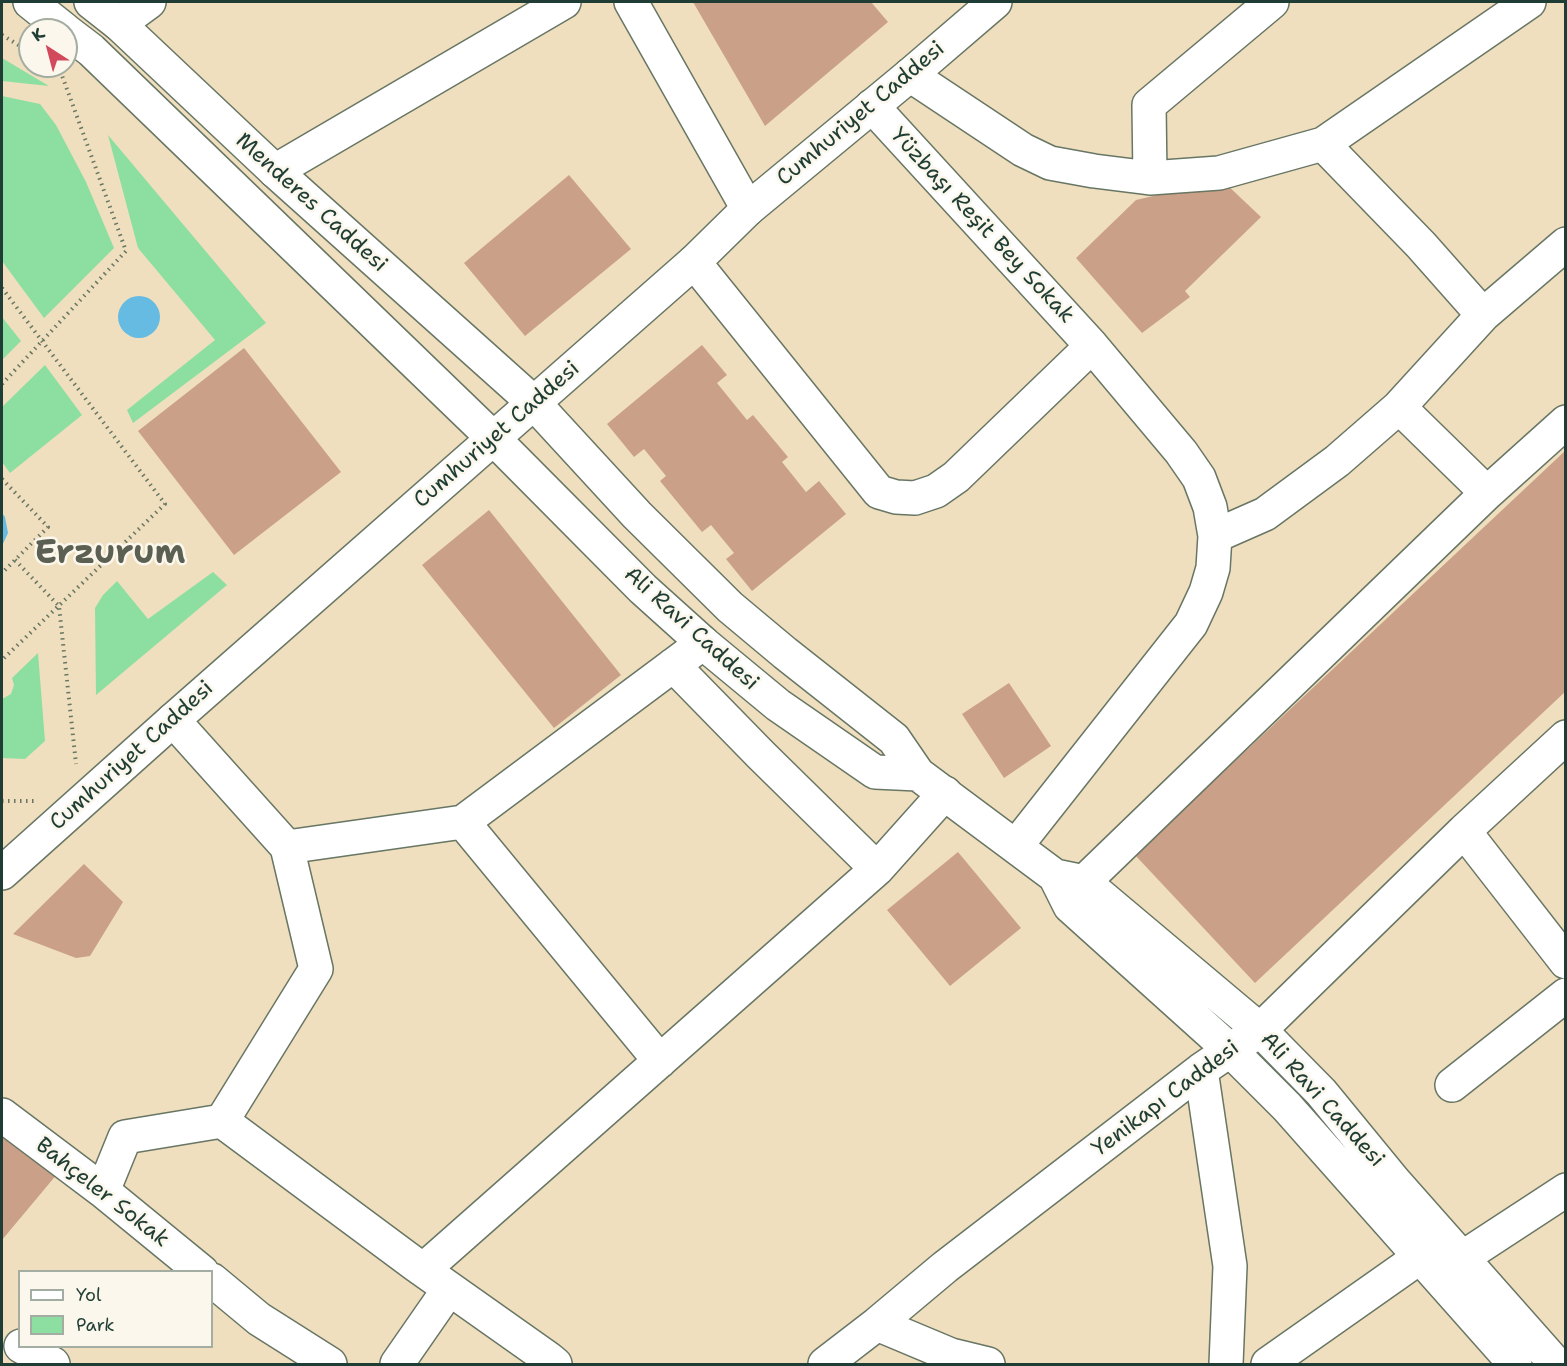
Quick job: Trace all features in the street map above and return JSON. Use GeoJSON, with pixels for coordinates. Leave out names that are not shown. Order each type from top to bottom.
{"type":"FeatureCollection","features":[{"type":"Feature","properties":{"kind":"street","name":"Menderes Caddesi"},"geometry":{"type":"LineString","coordinates":[[30,2],[50,18]]}},
{"type":"Feature","properties":{"kind":"street","name":"Menderes Caddesi"},"geometry":{"type":"LineString","coordinates":[[91,2],[119,24],[275,171],[533,402]]}},
{"type":"Feature","properties":{"kind":"street"},"geometry":{"type":"LineString","coordinates":[[119,24],[149,2]]}},
{"type":"Feature","properties":{"kind":"street"},"geometry":{"type":"LineString","coordinates":[[275,171],[564,2]]}},
{"type":"Feature","properties":{"kind":"street"},"geometry":{"type":"LineString","coordinates":[[631,2],[748,208]]}},
{"type":"Feature","properties":{"kind":"street","name":"Cumhuriyet Caddesi"},"geometry":{"type":"LineString","coordinates":[[2,873],[694,262],[748,208],[995,2]]}},
{"type":"Feature","properties":{"kind":"street"},"geometry":{"type":"LineString","coordinates":[[1150,178],[1149,105],[1272,2]]}},
{"type":"Feature","properties":{"kind":"street"},"geometry":{"type":"LineString","coordinates":[[910,75],[1023,150],[1050,163],[1150,178],[1219,173],[1323,144],[1528,2]]}},
{"type":"Feature","properties":{"kind":"street","name":"Menderes Caddesi"},"geometry":{"type":"LineString","coordinates":[[78,41],[493,438]]}},
{"type":"Feature","properties":{"kind":"street","name":"Yüzbaşı Reşit Bey Sokak"},"geometry":{"type":"LineString","coordinates":[[872,106],[1092,346],[1181,452],[1199,478],[1210,507],[1215,536],[1213,568],[1206,592],[1191,624],[1016,846]]}},
{"type":"Feature","properties":{"kind":"street"},"geometry":{"type":"LineString","coordinates":[[1323,144],[1421,245],[1483,315]]}},
{"type":"Feature","properties":{"kind":"street"},"geometry":{"type":"LineString","coordinates":[[1215,536],[1265,514],[1302,489],[1337,461],[1399,407],[1483,315],[1566,244]]}},
{"type":"Feature","properties":{"kind":"street"},"geometry":{"type":"LineString","coordinates":[[694,262],[879,492],[896,497],[915,498],[936,491],[956,477],[1092,346]]}},
{"type":"Feature","properties":{"kind":"street","name":"Ali Ravi Caddesi"},"geometry":{"type":"LineString","coordinates":[[533,402],[681,560],[730,607],[784,653],[894,739],[918,774],[1016,846],[1070,879],[1260,1030],[1321,1092],[1394,1181],[1556,1365]]}},
{"type":"Feature","properties":{"kind":"street"},"geometry":{"type":"LineString","coordinates":[[1399,407],[1487,493]]}},
{"type":"Feature","properties":{"kind":"street"},"geometry":{"type":"LineString","coordinates":[[1070,879],[1566,422]]}},
{"type":"Feature","properties":{"kind":"street","name":"Ali Ravi Caddesi"},"geometry":{"type":"LineString","coordinates":[[493,438],[643,589],[703,643],[778,705],[875,772],[918,774]]}},
{"type":"Feature","properties":{"kind":"street"},"geometry":{"type":"LineString","coordinates":[[287,847],[463,822],[703,643]]}},
{"type":"Feature","properties":{"kind":"street"},"geometry":{"type":"LineString","coordinates":[[673,665],[760,755],[877,869]]}},
{"type":"Feature","properties":{"kind":"street"},"geometry":{"type":"LineString","coordinates":[[173,720],[287,847],[316,969],[222,1121]]}},
{"type":"Feature","properties":{"kind":"street","name":"Yenikapı Caddesi"},"geometry":{"type":"LineString","coordinates":[[825,1365],[945,1267],[1201,1070],[1260,1030],[1464,831],[1566,737]]}},
{"type":"Feature","properties":{"kind":"street"},"geometry":{"type":"LineString","coordinates":[[397,1365],[436,1280],[660,1061],[877,869],[945,793]]}},
{"type":"Feature","properties":{"kind":"street"},"geometry":{"type":"LineString","coordinates":[[463,822],[660,1061]]}},
{"type":"Feature","properties":{"kind":"street"},"geometry":{"type":"LineString","coordinates":[[1464,831],[1566,962]]}},
{"type":"Feature","properties":{"kind":"street","name":"Ali Ravi Caddesi"},"geometry":{"type":"LineString","coordinates":[[1070,879],[1070,906],[1230,1050],[1287,1107],[1515,1365]]}},
{"type":"Feature","properties":{"kind":"street"},"geometry":{"type":"LineString","coordinates":[[1452,1085],[1566,995]]}},
{"type":"Feature","properties":{"kind":"street"},"geometry":{"type":"LineString","coordinates":[[1201,1070],[1230,1266],[1226,1365]]}},
{"type":"Feature","properties":{"kind":"street","name":"Bahçeler Sokak"},"geometry":{"type":"LineString","coordinates":[[2,1115],[103,1191],[199,1270]]}},
{"type":"Feature","properties":{"kind":"street"},"geometry":{"type":"LineString","coordinates":[[103,1191],[125,1137],[222,1121],[555,1365]]}},
{"type":"Feature","properties":{"kind":"street"},"geometry":{"type":"LineString","coordinates":[[1462,1258],[1566,1190]]}},
{"type":"Feature","properties":{"kind":"street"},"geometry":{"type":"LineString","coordinates":[[1268,1365],[1420,1257]]}},
{"type":"Feature","properties":{"kind":"street"},"geometry":{"type":"LineString","coordinates":[[213,1281],[260,1319],[330,1365]]}},
{"type":"Feature","properties":{"kind":"street"},"geometry":{"type":"LineString","coordinates":[[877,1324],[950,1360],[988,1365]]}},
{"type":"Feature","properties":{"kind":"street"},"geometry":{"type":"LineString","coordinates":[[2,1336],[18,1345]]}},
{"type":"Feature","properties":{"kind":"street"},"geometry":{"type":"LineString","coordinates":[[23,1348],[52,1365]]}},
{"type":"Feature","properties":{"kind":"path"},"geometry":{"type":"LineString","coordinates":[[2,35],[18,45]]}},
{"type":"Feature","properties":{"kind":"path"},"geometry":{"type":"LineString","coordinates":[[2,384],[126,251],[63,78]]}},
{"type":"Feature","properties":{"kind":"path"},"geometry":{"type":"LineString","coordinates":[[2,288],[165,504],[2,660]]}},
{"type":"Feature","properties":{"kind":"path"},"geometry":{"type":"LineString","coordinates":[[2,479],[48,527],[2,573]]}},
{"type":"Feature","properties":{"kind":"path"},"geometry":{"type":"LineString","coordinates":[[2,801],[80,803],[59,606],[15,560]]}},
{"type":"Feature","properties":{"kind":"green space"},"geometry":{"type":"Polygon","coordinates":[[[2,58],[18,68],[18,78],[36,78],[49,86],[2,81],[2,58]]]}},
{"type":"Feature","properties":{"kind":"green space"},"geometry":{"type":"Polygon","coordinates":[[[2,96],[40,104],[56,125],[86,182],[114,248],[44,318],[2,261],[2,96]]]}},
{"type":"Feature","properties":{"kind":"green space"},"geometry":{"type":"Polygon","coordinates":[[[108,135],[266,323],[133,423],[127,410],[215,340],[138,248],[108,135]]]}},
{"type":"Feature","properties":{"kind":"green space"},"geometry":{"type":"Polygon","coordinates":[[[2,317],[21,341],[2,360],[2,317]]]}},
{"type":"Feature","properties":{"kind":"green space"},"geometry":{"type":"Polygon","coordinates":[[[45,365],[82,415],[10,473],[2,462],[2,407],[45,365]]]}},
{"type":"Feature","properties":{"kind":"green space"},"geometry":{"type":"Polygon","coordinates":[[[213,572],[227,585],[96,695],[95,608],[103,595],[117,581],[148,619],[213,572]]]}},
{"type":"Feature","properties":{"kind":"green space"},"geometry":{"type":"Polygon","coordinates":[[[38,653],[45,741],[25,759],[2,758],[2,699],[11,694],[14,685],[12,678],[38,653]]]}},
{"type":"Feature","properties":{"kind":"water"},"geometry":{"type":"Polygon","coordinates":[[[139,296],[154,302],[160,317],[154,332],[139,338],[124,332],[118,317],[124,302],[139,296]]]}},
{"type":"Feature","properties":{"kind":"water"},"geometry":{"type":"Polygon","coordinates":[[[2,513],[8,533],[2,546],[2,513]]]}},
{"type":"Feature","properties":{"kind":"building"},"geometry":{"type":"Polygon","coordinates":[[[693,2],[871,2],[888,22],[765,126],[693,2]]]}},
{"type":"Feature","properties":{"kind":"building"},"geometry":{"type":"Polygon","coordinates":[[[569,175],[631,249],[525,336],[464,263],[569,175]]]}},
{"type":"Feature","properties":{"kind":"building"},"geometry":{"type":"Polygon","coordinates":[[[1224,182],[1261,217],[1185,291],[1190,297],[1142,333],[1076,258],[1136,200],[1166,193],[1186,192],[1224,182]]]}},
{"type":"Feature","properties":{"kind":"building"},"geometry":{"type":"Polygon","coordinates":[[[702,345],[727,375],[717,383],[747,420],[753,415],[788,457],[782,462],[806,492],[819,481],[846,514],[752,591],[726,559],[734,553],[711,525],[702,532],[660,481],[666,476],[644,449],[634,457],[607,424],[702,345]]]}},
{"type":"Feature","properties":{"kind":"building"},"geometry":{"type":"Polygon","coordinates":[[[244,348],[341,472],[234,555],[138,431],[244,348]]]}},
{"type":"Feature","properties":{"kind":"building"},"geometry":{"type":"Polygon","coordinates":[[[1566,450],[1566,691],[1255,983],[1135,855],[1566,450]]]}},
{"type":"Feature","properties":{"kind":"building"},"geometry":{"type":"Polygon","coordinates":[[[489,510],[621,675],[554,728],[422,565],[489,510]]]}},
{"type":"Feature","properties":{"kind":"building"},"geometry":{"type":"Polygon","coordinates":[[[1009,683],[1051,746],[1004,778],[962,714],[1009,683]]]}},
{"type":"Feature","properties":{"kind":"building"},"geometry":{"type":"Polygon","coordinates":[[[958,852],[1021,928],[950,986],[887,910],[958,852]]]}},
{"type":"Feature","properties":{"kind":"building"},"geometry":{"type":"Polygon","coordinates":[[[84,864],[123,902],[90,956],[76,958],[13,934],[84,864]]]}},
{"type":"Feature","properties":{"kind":"building"},"geometry":{"type":"Polygon","coordinates":[[[2,1126],[58,1173],[2,1240],[2,1126]]]}},
{"type":"Feature","properties":{"kind":"district","name":"Erzurum"},"geometry":{"type":"Point","coordinates":[110,554]}}]}
